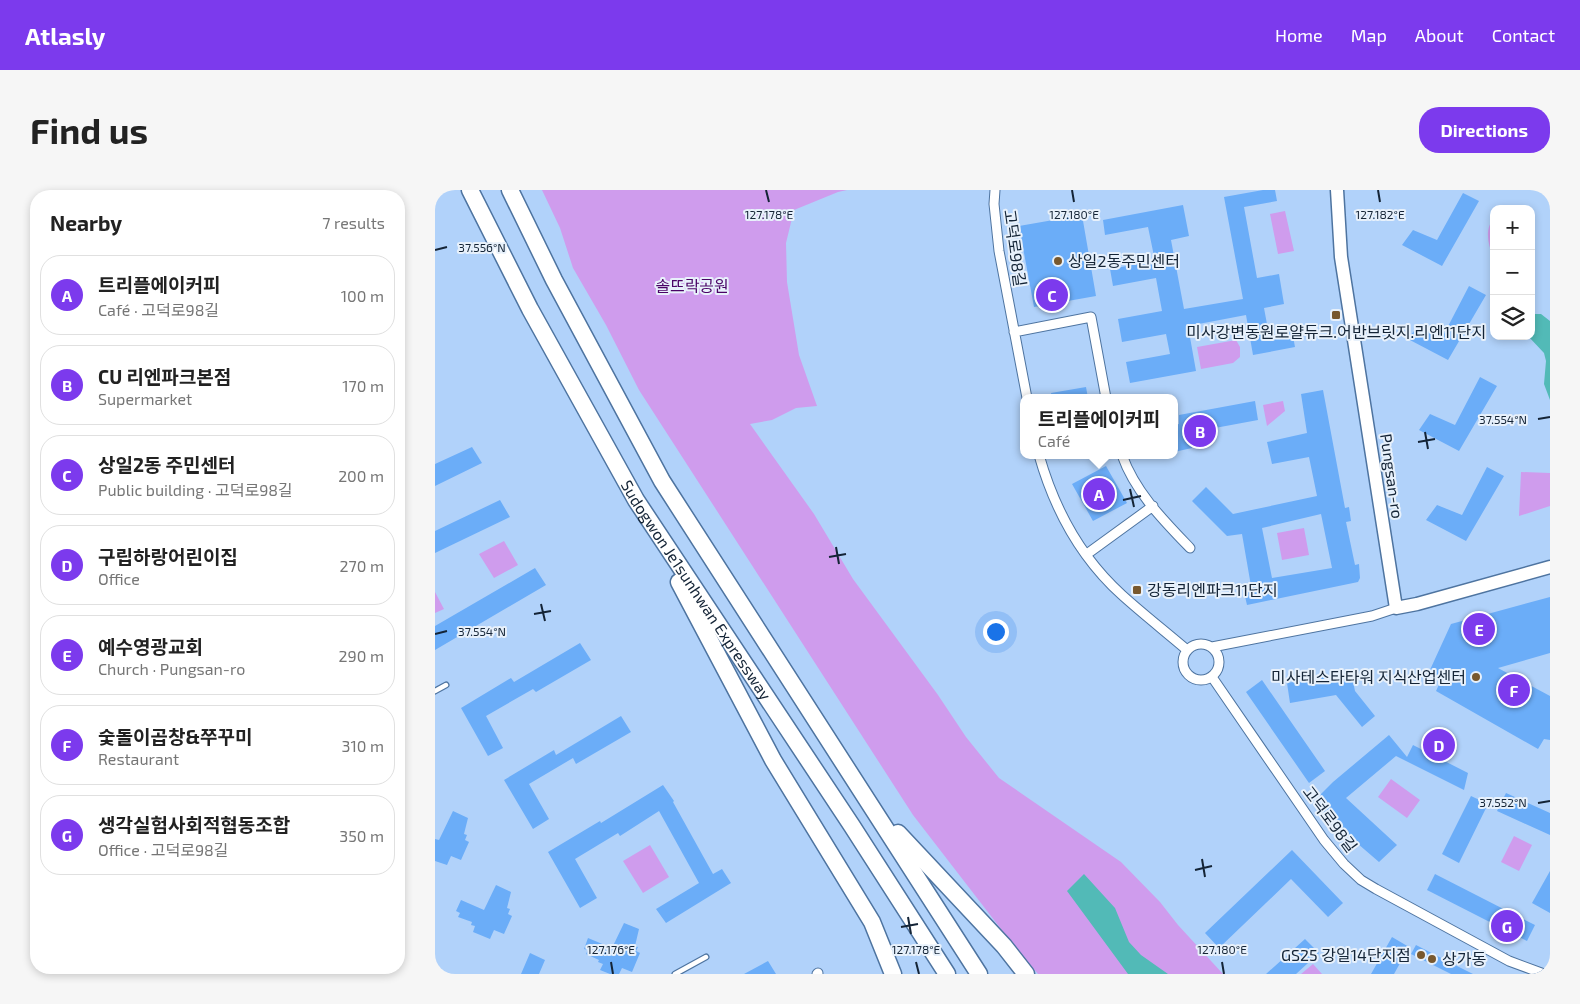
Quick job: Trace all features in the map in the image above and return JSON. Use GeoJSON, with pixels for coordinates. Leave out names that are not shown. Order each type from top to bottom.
{"type":"FeatureCollection","features":[{"type":"Feature","properties":{"kind":"highway","name":"Sudogwon Je1sunhwan Expressway"},"geometry":{"type":"LineString","coordinates":[[470,190],[530,309],[636,500],[852,826],[947,974]]}},
{"type":"Feature","properties":{"kind":"highway","name":"Sudogwon Je1sunhwan Expressway"},"geometry":{"type":"LineString","coordinates":[[510,190],[554,280],[662,481],[979,974]]}},
{"type":"Feature","properties":{"kind":"highway"},"geometry":{"type":"LineString","coordinates":[[636,500],[773,760],[872,922],[907,974]]}},
{"type":"Feature","properties":{"kind":"highway"},"geometry":{"type":"LineString","coordinates":[[871,804],[1003,946],[1026,974]]}},
{"type":"Feature","properties":{"kind":"highway"},"geometry":{"type":"LineString","coordinates":[[872,922],[893,974]]}},
{"type":"Feature","properties":{"kind":"street","name":"고덕로98길"},"geometry":{"type":"LineString","coordinates":[[995,190],[994,204],[999,251],[1026,394]]}},
{"type":"Feature","properties":{"kind":"street","name":"Pungsan-ro"},"geometry":{"type":"LineString","coordinates":[[1337,190],[1341,257],[1395,608]]}},
{"type":"Feature","properties":{"kind":"street"},"geometry":{"type":"LineString","coordinates":[[1014,332],[1091,317],[1105,394]]}},
{"type":"Feature","properties":{"kind":"street"},"geometry":{"type":"LineString","coordinates":[[1040,459],[1059,509],[1071,532],[1087,554],[1121,595],[1187,650]]}},
{"type":"Feature","properties":{"kind":"street"},"geometry":{"type":"LineString","coordinates":[[1124,459],[1136,484],[1164,521],[1191,548]]}},
{"type":"Feature","properties":{"kind":"street"},"geometry":{"type":"LineString","coordinates":[[1087,554],[1153,506]]}},
{"type":"Feature","properties":{"kind":"street"},"geometry":{"type":"LineString","coordinates":[[1212,647],[1216,651],[1219,668],[1207,680],[1195,680],[1186,673],[1182,662],[1187,650],[1195,644],[1212,647],[1372,616],[1395,608],[1417,604],[1550,567]]}},
{"type":"Feature","properties":{"kind":"street","name":"고덕로98길"},"geometry":{"type":"LineString","coordinates":[[1212,677],[1324,840],[1344,864],[1361,880],[1509,961],[1544,974]]}},
{"type":"Feature","properties":{"kind":"lane"},"geometry":{"type":"LineString","coordinates":[[435,691],[446,685]]}},
{"type":"Feature","properties":{"kind":"lane"},"geometry":{"type":"LineString","coordinates":[[675,974],[705,957]]}},
{"type":"Feature","properties":{"kind":"green space","name":"솔뜨락공원"},"geometry":{"type":"Polygon","coordinates":[[[542,190],[847,190],[794,210],[786,243],[787,282],[799,355],[817,406],[796,408],[772,420],[750,424],[814,514],[853,579],[938,695],[966,737],[999,778],[1121,862],[1160,902],[1178,925],[1223,974],[1038,974],[913,815],[639,390],[606,325],[573,268],[560,228],[542,190]]]}},
{"type":"Feature","properties":{"kind":"green space"},"geometry":{"type":"Polygon","coordinates":[[[1285,211],[1294,251],[1278,254],[1270,214],[1285,211]]]}},
{"type":"Feature","properties":{"kind":"green space"},"geometry":{"type":"Polygon","coordinates":[[[1490,224],[1490,248],[1488,238],[1490,224]]]}},
{"type":"Feature","properties":{"kind":"green space"},"geometry":{"type":"Polygon","coordinates":[[[1236,340],[1240,347],[1240,357],[1233,363],[1201,369],[1197,347],[1236,340]]]}},
{"type":"Feature","properties":{"kind":"green space"},"geometry":{"type":"Polygon","coordinates":[[[1283,401],[1285,411],[1267,426],[1263,405],[1283,401]]]}},
{"type":"Feature","properties":{"kind":"green space"},"geometry":{"type":"Polygon","coordinates":[[[1521,472],[1550,473],[1550,506],[1519,516],[1521,472]]]}},
{"type":"Feature","properties":{"kind":"green space"},"geometry":{"type":"Polygon","coordinates":[[[1304,528],[1309,555],[1282,560],[1277,533],[1304,528]]]}},
{"type":"Feature","properties":{"kind":"green space"},"geometry":{"type":"Polygon","coordinates":[[[504,541],[518,565],[494,578],[479,554],[504,541]]]}},
{"type":"Feature","properties":{"kind":"green space"},"geometry":{"type":"Polygon","coordinates":[[[435,592],[444,609],[435,613],[435,592]]]}},
{"type":"Feature","properties":{"kind":"green space"},"geometry":{"type":"Polygon","coordinates":[[[1391,779],[1420,800],[1407,818],[1378,797],[1391,779]]]}},
{"type":"Feature","properties":{"kind":"green space"},"geometry":{"type":"Polygon","coordinates":[[[1514,836],[1532,845],[1519,871],[1501,862],[1514,836]]]}},
{"type":"Feature","properties":{"kind":"green space"},"geometry":{"type":"Polygon","coordinates":[[[650,845],[669,877],[643,893],[623,861],[650,845]]]}},
{"type":"Feature","properties":{"kind":"green space"},"geometry":{"type":"Polygon","coordinates":[[[1313,964],[1322,974],[1301,974],[1313,964]]]}},
{"type":"Feature","properties":{"kind":"shaded area"},"geometry":{"type":"Polygon","coordinates":[[[1535,314],[1541,314],[1550,321],[1550,400],[1544,384],[1546,361],[1544,353],[1532,340],[1535,340],[1535,314]]]}},
{"type":"Feature","properties":{"kind":"shaded area"},"geometry":{"type":"Polygon","coordinates":[[[1084,874],[1115,908],[1129,942],[1141,955],[1168,974],[1128,974],[1067,891],[1084,874]]]}},
{"type":"Feature","properties":{"kind":"building"},"geometry":{"type":"Polygon","coordinates":[[[1263,190],[1275,190],[1277,201],[1244,207],[1257,278],[1279,274],[1284,304],[1264,308],[1269,335],[1292,331],[1295,347],[1253,355],[1246,315],[1188,326],[1196,371],[1130,383],[1126,362],[1170,354],[1166,334],[1122,342],[1118,319],[1162,311],[1156,278],[1113,286],[1110,269],[1155,261],[1148,227],[1105,235],[1103,220],[1183,205],[1189,236],[1171,240],[1184,309],[1243,299],[1224,197],[1263,190]]]}},
{"type":"Feature","properties":{"kind":"building"},"geometry":{"type":"Polygon","coordinates":[[[1463,193],[1479,201],[1442,266],[1402,245],[1413,230],[1437,240],[1463,193]]]}},
{"type":"Feature","properties":{"kind":"building","name":"상일2동주민센터"},"geometry":{"type":"Polygon","coordinates":[[[1082,215],[1096,296],[1034,307],[1019,226],[1082,215]]]}},
{"type":"Feature","properties":{"kind":"building"},"geometry":{"type":"Polygon","coordinates":[[[1469,286],[1486,295],[1448,360],[1408,339],[1419,324],[1444,334],[1469,286]]]}},
{"type":"Feature","properties":{"kind":"building"},"geometry":{"type":"Polygon","coordinates":[[[1480,377],[1497,386],[1459,451],[1419,430],[1430,414],[1455,425],[1480,377]]]}},
{"type":"Feature","properties":{"kind":"building"},"geometry":{"type":"Polygon","coordinates":[[[1086,387],[1087,394],[1051,394],[1086,387]]]}},
{"type":"Feature","properties":{"kind":"building"},"geometry":{"type":"Polygon","coordinates":[[[1323,390],[1345,508],[1349,507],[1351,521],[1346,522],[1355,565],[1359,564],[1360,578],[1358,582],[1247,605],[1243,588],[1251,586],[1242,534],[1227,536],[1192,501],[1206,487],[1233,514],[1317,496],[1309,457],[1272,464],[1267,442],[1307,433],[1301,394],[1323,390]],[[1321,514],[1262,528],[1272,578],[1332,568],[1321,514]]]}},
{"type":"Feature","properties":{"kind":"building"},"geometry":{"type":"Polygon","coordinates":[[[1255,401],[1258,420],[1188,433],[1192,448],[1178,451],[1179,415],[1255,401]]]}},
{"type":"Feature","properties":{"kind":"building"},"geometry":{"type":"Polygon","coordinates":[[[472,447],[482,463],[435,486],[435,464],[472,447]]]}},
{"type":"Feature","properties":{"kind":"building"},"geometry":{"type":"Polygon","coordinates":[[[1106,466],[1127,503],[1093,521],[1072,484],[1106,466]]]}},
{"type":"Feature","properties":{"kind":"building"},"geometry":{"type":"Polygon","coordinates":[[[1487,467],[1504,476],[1466,541],[1426,520],[1437,505],[1462,515],[1487,467]]]}},
{"type":"Feature","properties":{"kind":"building"},"geometry":{"type":"Polygon","coordinates":[[[500,500],[510,517],[435,553],[435,531],[500,500]]]}},
{"type":"Feature","properties":{"kind":"building"},"geometry":{"type":"Polygon","coordinates":[[[535,568],[546,585],[435,650],[435,626],[535,568]]]}},
{"type":"Feature","properties":{"kind":"building","name":"미사테스타타워 지식산업센터"},"geometry":{"type":"Polygon","coordinates":[[[1550,597],[1550,653],[1498,668],[1550,696],[1550,740],[1544,739],[1538,749],[1436,691],[1442,678],[1429,672],[1451,624],[1550,597]]]}},
{"type":"Feature","properties":{"kind":"building"},"geometry":{"type":"Polygon","coordinates":[[[580,643],[591,660],[536,692],[533,689],[486,716],[503,748],[488,756],[461,708],[511,678],[514,682],[580,643]]]}},
{"type":"Feature","properties":{"kind":"building"},"geometry":{"type":"Polygon","coordinates":[[[1351,672],[1355,691],[1375,716],[1362,727],[1336,695],[1290,703],[1287,683],[1351,672]]]}},
{"type":"Feature","properties":{"kind":"building"},"geometry":{"type":"Polygon","coordinates":[[[1262,680],[1325,771],[1309,783],[1246,692],[1262,680]]]}},
{"type":"Feature","properties":{"kind":"building"},"geometry":{"type":"Polygon","coordinates":[[[621,716],[631,732],[576,764],[573,758],[529,784],[549,819],[533,829],[504,780],[554,750],[556,755],[621,716]]]}},
{"type":"Feature","properties":{"kind":"building"},"geometry":{"type":"Polygon","coordinates":[[[1389,735],[1407,757],[1413,745],[1468,773],[1464,790],[1396,756],[1346,798],[1397,845],[1379,862],[1336,825],[1314,801],[1333,782],[1389,735]]]}},
{"type":"Feature","properties":{"kind":"building"},"geometry":{"type":"Polygon","coordinates":[[[663,785],[674,801],[713,874],[722,869],[731,883],[666,923],[656,909],[699,883],[659,811],[620,836],[618,833],[575,859],[597,898],[580,908],[548,852],[600,821],[601,823],[663,785]]]}},
{"type":"Feature","properties":{"kind":"building"},"geometry":{"type":"Polygon","coordinates":[[[1506,793],[1550,813],[1550,835],[1497,811],[1506,793]]]}},
{"type":"Feature","properties":{"kind":"building"},"geometry":{"type":"Polygon","coordinates":[[[1471,796],[1488,804],[1459,863],[1442,854],[1471,796]]]}},
{"type":"Feature","properties":{"kind":"building"},"geometry":{"type":"Polygon","coordinates":[[[453,811],[468,818],[464,834],[467,835],[465,840],[469,842],[461,860],[451,856],[447,865],[435,861],[435,839],[439,840],[453,811]]]}},
{"type":"Feature","properties":{"kind":"building"},"geometry":{"type":"Polygon","coordinates":[[[1292,850],[1343,903],[1328,917],[1291,879],[1219,948],[1205,933],[1292,850]]]}},
{"type":"Feature","properties":{"kind":"building"},"geometry":{"type":"Polygon","coordinates":[[[1550,871],[1550,913],[1532,903],[1550,871]]]}},
{"type":"Feature","properties":{"kind":"building"},"geometry":{"type":"Polygon","coordinates":[[[1435,874],[1535,925],[1527,941],[1427,890],[1435,874]]]}},
{"type":"Feature","properties":{"kind":"building"},"geometry":{"type":"Polygon","coordinates":[[[496,885],[511,892],[507,908],[510,909],[508,914],[512,916],[504,934],[494,930],[490,939],[473,932],[475,926],[471,925],[472,922],[458,917],[460,913],[456,911],[461,900],[484,910],[496,885]]]}},
{"type":"Feature","properties":{"kind":"building"},"geometry":{"type":"Polygon","coordinates":[[[624,923],[639,929],[635,946],[638,947],[636,951],[640,953],[632,972],[622,968],[619,974],[610,974],[600,970],[603,964],[586,954],[588,950],[584,949],[588,938],[612,948],[624,923]]]}},
{"type":"Feature","properties":{"kind":"building"},"geometry":{"type":"Polygon","coordinates":[[[1392,937],[1409,947],[1394,974],[1371,974],[1392,937]]]}},
{"type":"Feature","properties":{"kind":"building"},"geometry":{"type":"Polygon","coordinates":[[[1305,939],[1319,953],[1296,974],[1266,974],[1305,939]]]}},
{"type":"Feature","properties":{"kind":"building","name":"상가동"},"geometry":{"type":"Polygon","coordinates":[[[1416,945],[1473,974],[1451,974],[1411,954],[1416,945]]]}},
{"type":"Feature","properties":{"kind":"building"},"geometry":{"type":"Polygon","coordinates":[[[530,953],[545,960],[539,974],[521,974],[530,953]]]}},
{"type":"Feature","properties":{"kind":"building"},"geometry":{"type":"Polygon","coordinates":[[[768,961],[776,974],[744,974],[768,961]]]}},
{"type":"Feature","properties":{"kind":"place","name":"상일2동주민센터"},"geometry":{"type":"Point","coordinates":[1058,261]}},
{"type":"Feature","properties":{"kind":"place","name":"상일2동 주민센터"},"geometry":{"type":"Point","coordinates":[1052,295]}},
{"type":"Feature","properties":{"kind":"place","name":"미사강변동원로얄듀크.어반브릿지.리엔11단지"},"geometry":{"type":"Point","coordinates":[1336,315]}},
{"type":"Feature","properties":{"kind":"place","name":"CU 리엔파크본점"},"geometry":{"type":"Point","coordinates":[1200,431]}},
{"type":"Feature","properties":{"kind":"place","name":"트리플에이커피"},"geometry":{"type":"Point","coordinates":[1099,494]}},
{"type":"Feature","properties":{"kind":"place","name":"강동리엔파크11단지"},"geometry":{"type":"Point","coordinates":[1137,590]}},
{"type":"Feature","properties":{"kind":"place","name":"예수영광교회"},"geometry":{"type":"Point","coordinates":[1479,629]}},
{"type":"Feature","properties":{"kind":"place","name":"미사테스타타워 지식산업센터"},"geometry":{"type":"Point","coordinates":[1476,677]}},
{"type":"Feature","properties":{"kind":"place","name":"숯돌이곱창&쭈꾸미"},"geometry":{"type":"Point","coordinates":[1514,690]}},
{"type":"Feature","properties":{"kind":"place","name":"구립하랑어린이집"},"geometry":{"type":"Point","coordinates":[1439,745]}},
{"type":"Feature","properties":{"kind":"place","name":"생각실험사회적협동조합"},"geometry":{"type":"Point","coordinates":[1507,926]}},
{"type":"Feature","properties":{"kind":"place","name":"GS25 강일14단지점"},"geometry":{"type":"Point","coordinates":[1421,955]}},
{"type":"Feature","properties":{"kind":"place","name":"상가동"},"geometry":{"type":"Point","coordinates":[1432,959]}}]}
